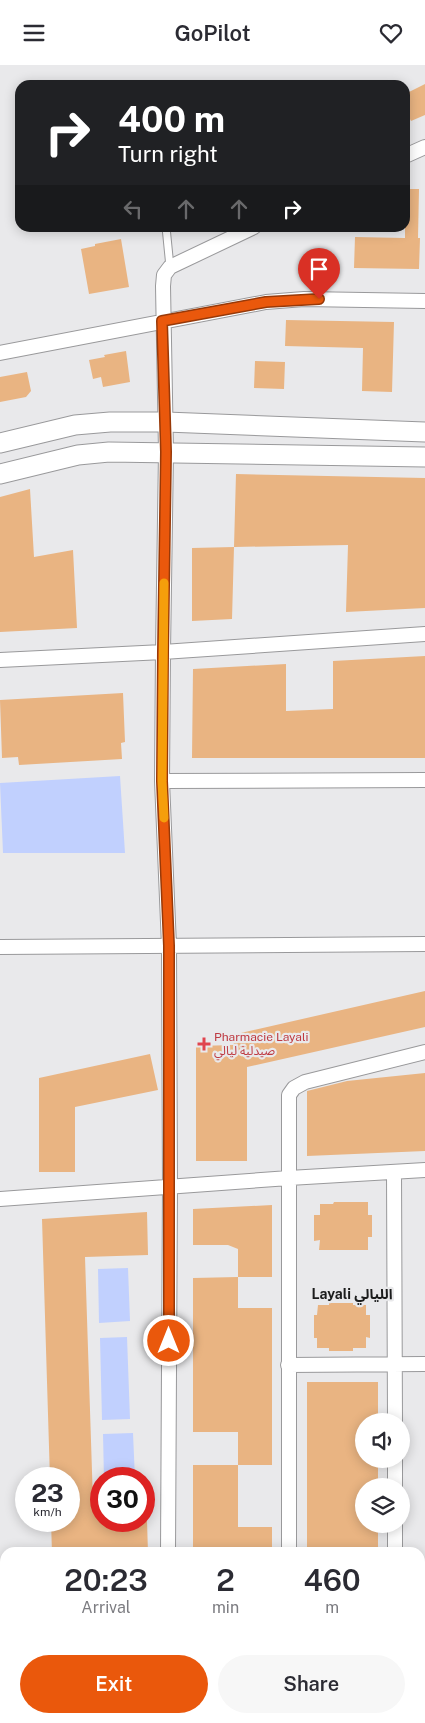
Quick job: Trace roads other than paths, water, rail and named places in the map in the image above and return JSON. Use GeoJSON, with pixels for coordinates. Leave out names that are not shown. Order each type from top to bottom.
{"type":"FeatureCollection","features":[{"type":"Feature","properties":{"kind":"main road"},"geometry":{"type":"LineString","coordinates":[[0,443],[75,425],[110,422],[166,422],[425,432]]}},
{"type":"Feature","properties":{"kind":"main road"},"geometry":{"type":"LineString","coordinates":[[0,474],[78,455],[109,452],[425,457]]}},
{"type":"Feature","properties":{"kind":"street"},"geometry":{"type":"LineString","coordinates":[[410,154],[425,147]]}},
{"type":"Feature","properties":{"kind":"street"},"geometry":{"type":"LineString","coordinates":[[168,1547],[170,1187],[169,946],[162,781],[166,452],[162,321],[163,286],[164,275],[170,267],[244,232]]}},
{"type":"Feature","properties":{"kind":"street"},"geometry":{"type":"LineString","coordinates":[[0,353],[257,303],[304,299],[425,301]]}},
{"type":"Feature","properties":{"kind":"street"},"geometry":{"type":"LineString","coordinates":[[0,660],[163,652],[425,634]]}},
{"type":"Feature","properties":{"kind":"street"},"geometry":{"type":"LineString","coordinates":[[162,781],[425,780]]}},
{"type":"Feature","properties":{"kind":"street"},"geometry":{"type":"LineString","coordinates":[[0,947],[425,944]]}},
{"type":"Feature","properties":{"kind":"street"},"geometry":{"type":"LineString","coordinates":[[289,1547],[288,1101],[291,1091],[305,1083],[425,1052]]}},
{"type":"Feature","properties":{"kind":"street"},"geometry":{"type":"LineString","coordinates":[[0,1199],[425,1170]]}},
{"type":"Feature","properties":{"kind":"street"},"geometry":{"type":"LineString","coordinates":[[394,1172],[395,1413]]}},
{"type":"Feature","properties":{"kind":"street"},"geometry":{"type":"LineString","coordinates":[[288,1365],[425,1364]]}},
{"type":"Feature","properties":{"kind":"street"},"geometry":{"type":"LineString","coordinates":[[395,1533],[395,1547]]}},
{"type":"Feature","properties":{"kind":"lane"},"geometry":{"type":"LineString","coordinates":[[166,232],[170,267]]}},
{"type":"Feature","properties":{"kind":"place","name":"Pharmacie Layali صيدلية ليالي"},"geometry":{"type":"Point","coordinates":[204,1044]}},
{"type":"Feature","properties":{"kind":"district","name":"Layali الليالي"},"geometry":{"type":"Point","coordinates":[352,1294]}}]}
